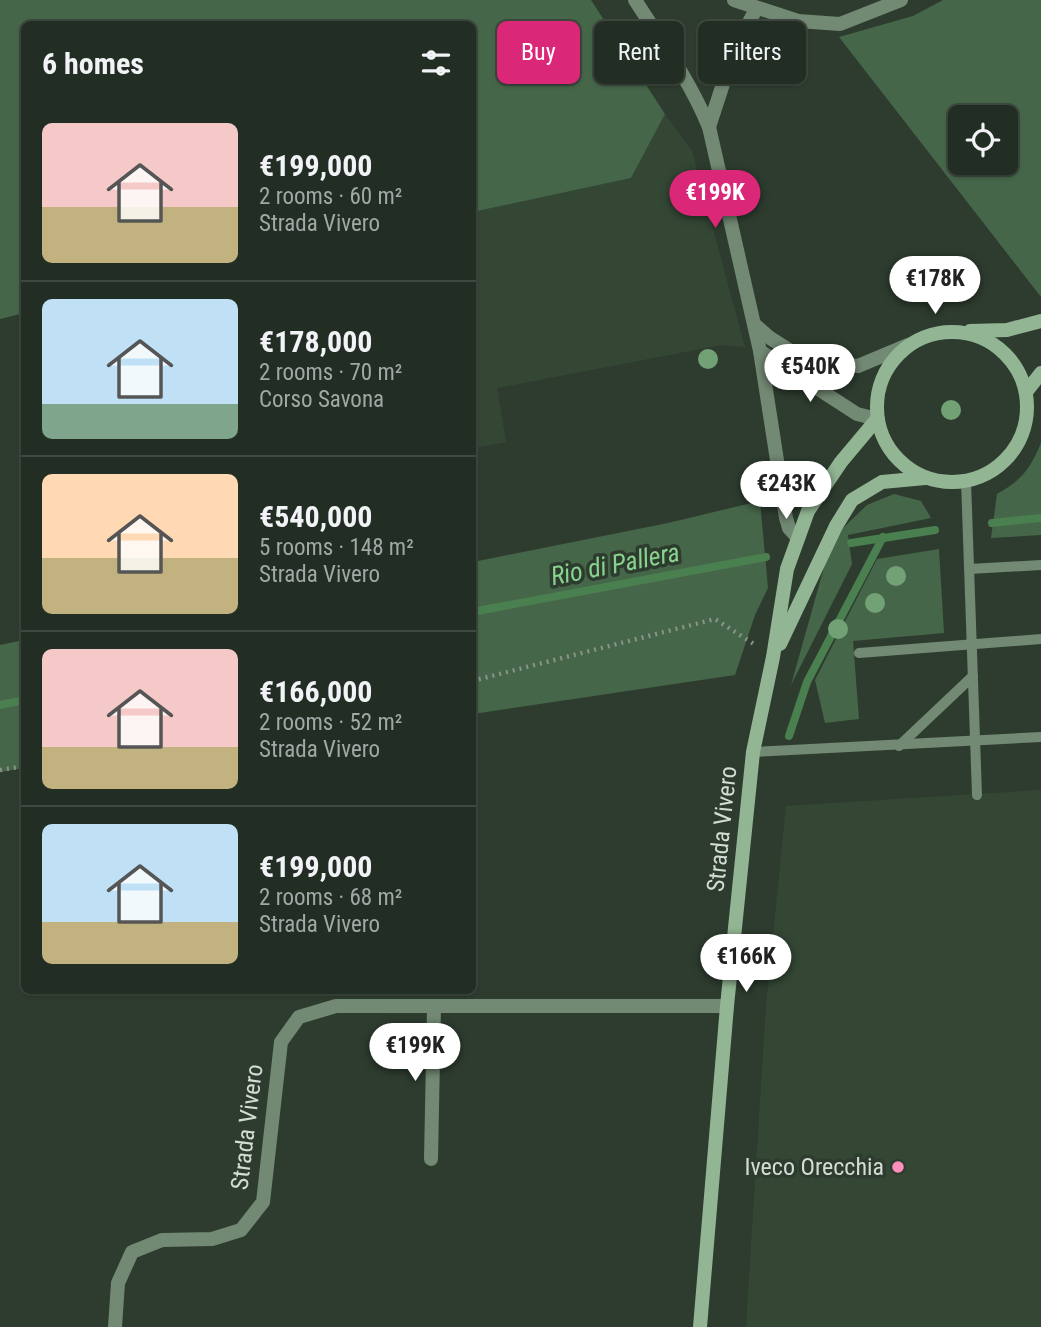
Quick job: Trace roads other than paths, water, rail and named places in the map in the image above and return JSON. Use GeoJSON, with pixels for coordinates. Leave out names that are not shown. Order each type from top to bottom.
{"type":"FeatureCollection","features":[{"type":"Feature","properties":{"kind":"street"},"geometry":{"type":"LineString","coordinates":[[635,0],[680,67],[709,127],[755,325],[786,518],[789,528],[798,538]]}},
{"type":"Feature","properties":{"kind":"street"},"geometry":{"type":"LineString","coordinates":[[734,0],[798,21],[840,24],[901,0]]}},
{"type":"Feature","properties":{"kind":"street"},"geometry":{"type":"LineString","coordinates":[[709,127],[733,52],[757,9]]}},
{"type":"Feature","properties":{"kind":"street"},"geometry":{"type":"LineString","coordinates":[[755,325],[808,362],[858,366],[928,335],[950,331],[1007,330],[1041,321]]}},
{"type":"Feature","properties":{"kind":"street"},"geometry":{"type":"LineString","coordinates":[[908,345],[893,359],[882,377],[876,397],[877,419],[883,438],[893,455],[908,469],[926,478],[946,482],[966,481],[989,473],[1007,458],[1021,439],[1027,415],[1026,392],[1017,368],[999,348],[976,335],[950,331]]}},
{"type":"Feature","properties":{"kind":"street"},"geometry":{"type":"LineString","coordinates":[[760,351],[857,414],[877,419]]}},
{"type":"Feature","properties":{"kind":"street"},"geometry":{"type":"LineString","coordinates":[[1026,392],[1041,373]]}},
{"type":"Feature","properties":{"kind":"street","name":"Strada Vivero"},"geometry":{"type":"LineString","coordinates":[[700,1327],[752,752],[773,657],[787,569],[808,511],[841,462],[877,419]]}},
{"type":"Feature","properties":{"kind":"street","name":"Strada Vivero"},"geometry":{"type":"LineString","coordinates":[[773,657],[836,526],[852,500],[882,482],[926,478]]}},
{"type":"Feature","properties":{"kind":"street","name":"Strada Vivero"},"geometry":{"type":"LineString","coordinates":[[115,1327],[118,1283],[132,1252],[162,1240],[212,1239],[241,1230],[263,1202],[281,1042],[299,1017],[335,1006],[727,1006]]}},
{"type":"Feature","properties":{"kind":"street"},"geometry":{"type":"LineString","coordinates":[[431,1159],[434,1008]]}},
{"type":"Feature","properties":{"kind":"lane"},"geometry":{"type":"LineString","coordinates":[[966,481],[977,795]]}},
{"type":"Feature","properties":{"kind":"lane"},"geometry":{"type":"LineString","coordinates":[[970,569],[1041,565]]}},
{"type":"Feature","properties":{"kind":"lane"},"geometry":{"type":"LineString","coordinates":[[859,653],[1041,639]]}},
{"type":"Feature","properties":{"kind":"lane"},"geometry":{"type":"LineString","coordinates":[[899,746],[973,676]]}},
{"type":"Feature","properties":{"kind":"lane"},"geometry":{"type":"LineString","coordinates":[[752,752],[1041,737]]}},
{"type":"Feature","properties":{"kind":"waterway","name":"Rio di Pallera"},"geometry":{"type":"LineString","coordinates":[[992,523],[1041,518]]}},
{"type":"Feature","properties":{"kind":"waterway","name":"Rio di Pallera"},"geometry":{"type":"LineString","coordinates":[[851,543],[935,530]]}},
{"type":"Feature","properties":{"kind":"waterway"},"geometry":{"type":"LineString","coordinates":[[789,736],[807,682],[883,537]]}},
{"type":"Feature","properties":{"kind":"waterway","name":"Rio di Pallera"},"geometry":{"type":"LineString","coordinates":[[476,611],[766,557]]}},
{"type":"Feature","properties":{"kind":"waterway","name":"Rio di Pallera"},"geometry":{"type":"LineString","coordinates":[[0,705],[21,701]]}},
{"type":"Feature","properties":{"kind":"place","name":"Iveco Orecchia"},"geometry":{"type":"Point","coordinates":[898,1167]}}]}
